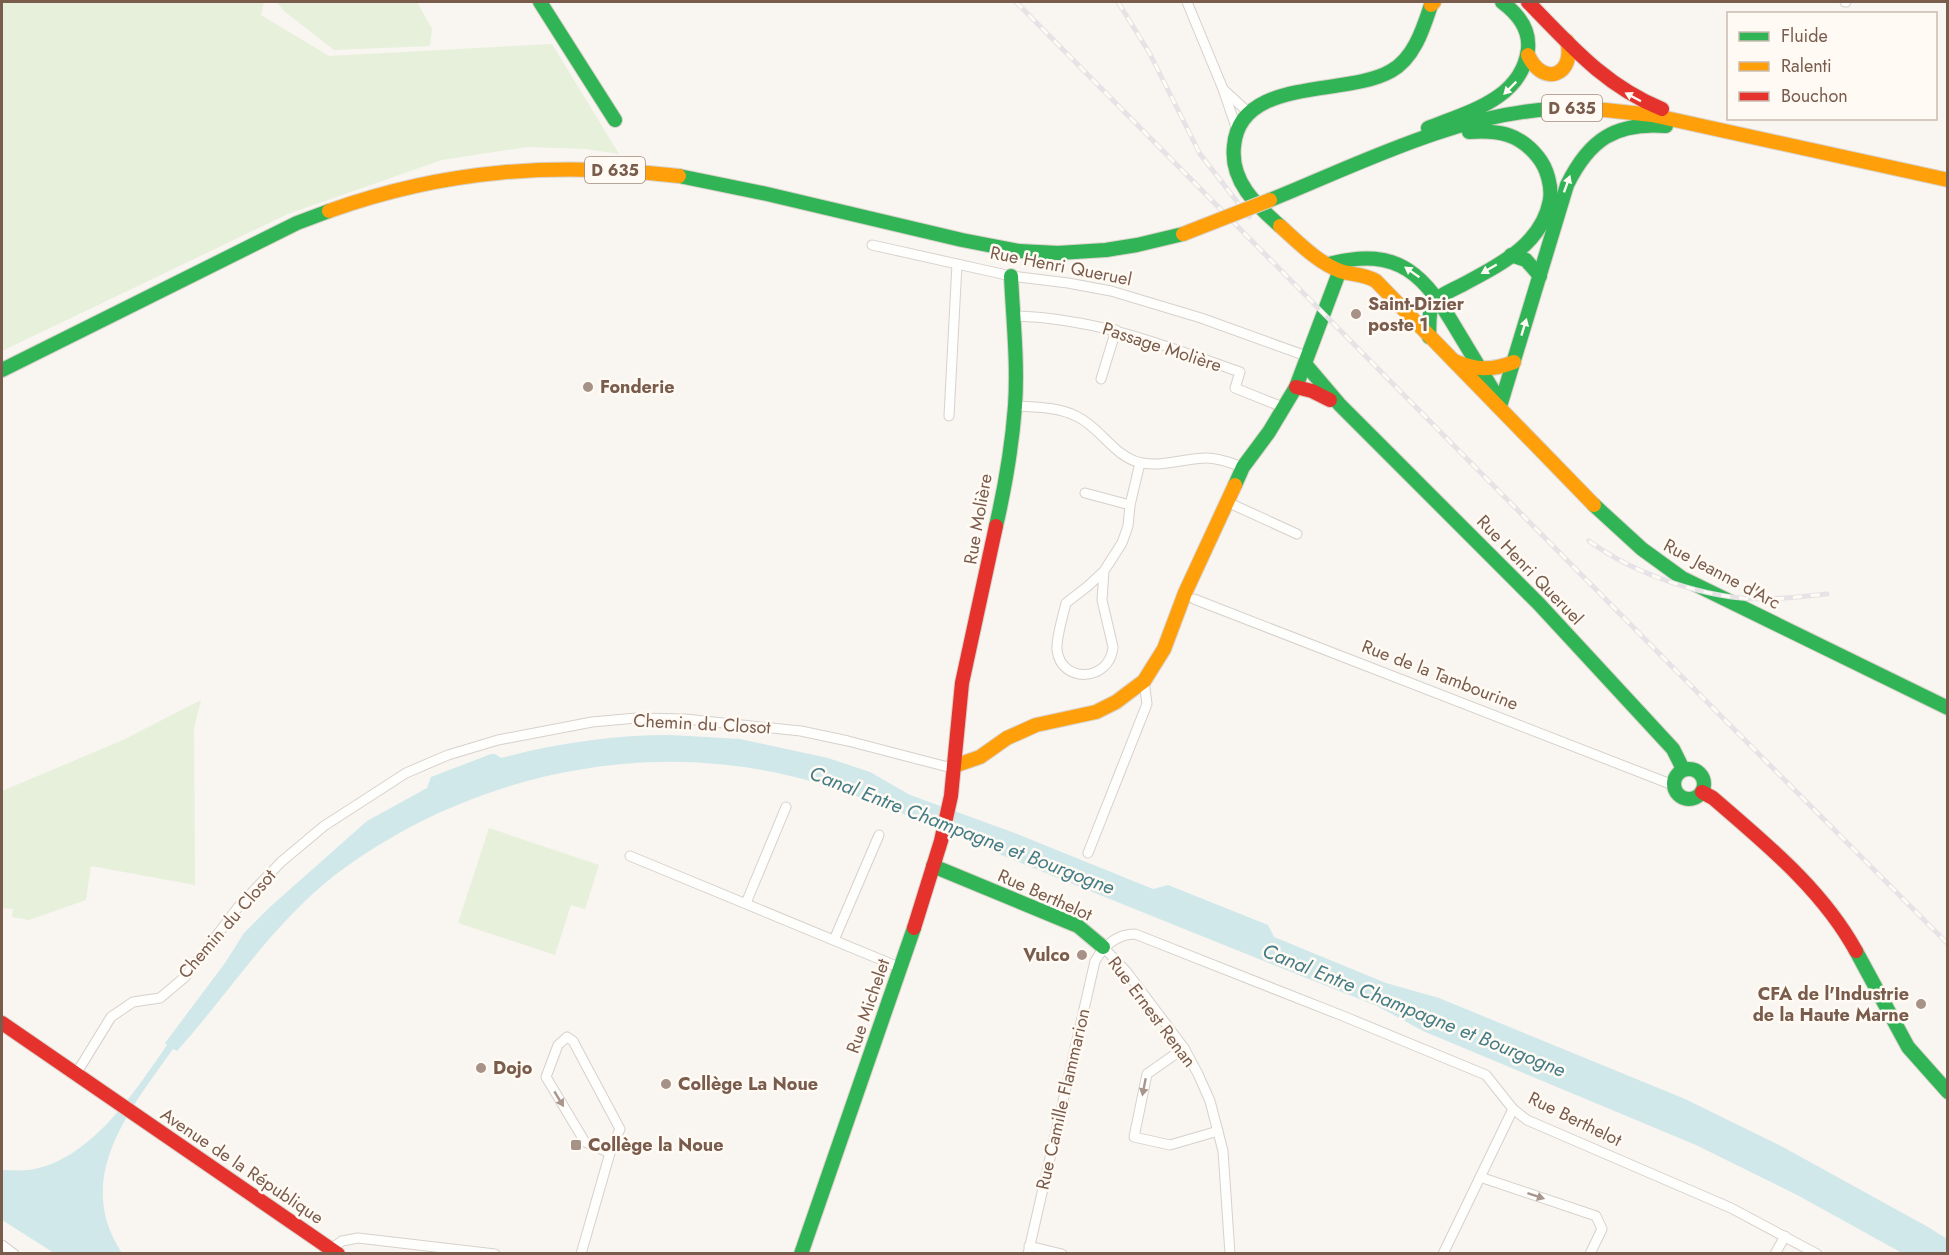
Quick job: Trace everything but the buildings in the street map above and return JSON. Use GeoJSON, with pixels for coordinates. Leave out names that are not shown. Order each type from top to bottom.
{"type":"FeatureCollection","features":[{"type":"Feature","properties":{"kind":"main road"},"geometry":{"type":"LineString","coordinates":[[540,2],[615,120]]}},
{"type":"Feature","properties":{"kind":"main road"},"geometry":{"type":"LineString","coordinates":[[1502,2],[1511,8],[1521,20],[1527,36],[1530,64],[1534,70],[1542,74],[1557,73],[1564,69],[1570,57],[1567,41]]}},
{"type":"Feature","properties":{"kind":"main road"},"geometry":{"type":"LineString","coordinates":[[1528,2],[1607,80],[1632,98],[1663,110],[1789,144]]}},
{"type":"Feature","properties":{"kind":"main road"},"geometry":{"type":"LineString","coordinates":[[954,766],[980,757],[1007,738],[1036,724],[1096,712],[1116,702],[1144,681],[1164,649],[1185,593],[1243,467],[1285,408],[1296,387],[1307,361],[1335,267],[1290,235],[1245,190],[1237,178],[1234,166],[1233,154],[1238,130],[1248,113],[1257,106],[1280,96],[1360,83],[1383,76],[1403,63],[1418,40],[1432,3]]}},
{"type":"Feature","properties":{"kind":"main road"},"geometry":{"type":"LineString","coordinates":[[1325,177],[1403,138],[1496,99],[1515,83],[1528,55]]}},
{"type":"Feature","properties":{"kind":"main road","name":"D 635"},"geometry":{"type":"LineString","coordinates":[[2,369],[297,223],[339,207],[408,186],[490,172],[576,168],[644,171],[684,177],[951,238],[1029,252],[1055,253],[1134,247],[1183,234],[1433,135],[1482,120],[1526,111],[1563,108],[1604,109],[1652,115],[1947,180]]}},
{"type":"Feature","properties":{"kind":"main road"},"geometry":{"type":"LineString","coordinates":[[1501,403],[1567,185],[1582,156],[1607,134],[1642,125],[1663,125],[1841,156]]}},
{"type":"Feature","properties":{"kind":"main road"},"geometry":{"type":"LineString","coordinates":[[1359,164],[1472,131],[1492,130],[1516,137],[1536,152],[1549,178],[1550,207],[1542,226],[1529,242],[1511,255],[1437,298],[1431,309],[1430,337]]}},
{"type":"Feature","properties":{"kind":"main road"},"geometry":{"type":"LineString","coordinates":[[1511,255],[1526,260],[1540,276]]}},
{"type":"Feature","properties":{"kind":"main road","name":"Rue Jeanne d'Arc"},"geometry":{"type":"LineString","coordinates":[[1335,267],[1366,258],[1397,263],[1417,274],[1437,298],[1515,424]]}},
{"type":"Feature","properties":{"kind":"main road","name":"Rue Jeanne d'Arc"},"geometry":{"type":"LineString","coordinates":[[1335,267],[1371,277],[1617,528],[1665,567],[1682,578],[1947,708]]}},
{"type":"Feature","properties":{"kind":"main road","name":"Rue Molière"},"geometry":{"type":"LineString","coordinates":[[954,766],[962,682],[1003,495],[1015,406],[1011,276]]}},
{"type":"Feature","properties":{"kind":"main road","name":"Rue Henri Queruel"},"geometry":{"type":"LineString","coordinates":[[1307,361],[1340,405],[1547,613],[1673,749],[1683,769]]}},
{"type":"Feature","properties":{"kind":"main road"},"geometry":{"type":"LineString","coordinates":[[1454,361],[1482,371],[1514,362]]}},
{"type":"Feature","properties":{"kind":"main road","name":"Rue Henri Queruel"},"geometry":{"type":"LineString","coordinates":[[1296,387],[1312,391],[1340,405]]}},
{"type":"Feature","properties":{"kind":"main road","name":"Rue Michelet"},"geometry":{"type":"LineString","coordinates":[[801,1254],[901,968],[941,841],[954,766]]}},
{"type":"Feature","properties":{"kind":"main road"},"geometry":{"type":"LineString","coordinates":[[1683,769],[1692,769],[1700,774],[1704,783],[1701,792],[1694,798],[1685,799],[1677,794],[1673,785],[1675,776],[1683,769]]}},
{"type":"Feature","properties":{"kind":"main road"},"geometry":{"type":"LineString","coordinates":[[1701,792],[1713,798],[1785,860],[1829,909],[1847,934],[1908,1047],[1947,1092]]}},
{"type":"Feature","properties":{"kind":"main road","name":"Rue Berthelot"},"geometry":{"type":"LineString","coordinates":[[933,866],[1078,926],[1103,947]]}},
{"type":"Feature","properties":{"kind":"main road","name":"Avenue de la République"},"geometry":{"type":"LineString","coordinates":[[2,1023],[335,1251]]}},
{"type":"Feature","properties":{"kind":"street"},"geometry":{"type":"LineString","coordinates":[[1186,2],[1223,88],[1238,130]]}},
{"type":"Feature","properties":{"kind":"street"},"geometry":{"type":"LineString","coordinates":[[1223,88],[1248,113]]}},
{"type":"Feature","properties":{"kind":"street","name":"Rue Henri Queruel"},"geometry":{"type":"LineString","coordinates":[[872,245],[1011,276],[1112,291],[1201,318],[1307,361]]}},
{"type":"Feature","properties":{"kind":"street"},"geometry":{"type":"LineString","coordinates":[[949,416],[957,264]]}},
{"type":"Feature","properties":{"kind":"street","name":"Passage Molière"},"geometry":{"type":"LineString","coordinates":[[1013,316],[1048,316],[1116,330],[1240,372],[1235,388],[1285,408]]}},
{"type":"Feature","properties":{"kind":"street"},"geometry":{"type":"LineString","coordinates":[[1101,379],[1116,330]]}},
{"type":"Feature","properties":{"kind":"street"},"geometry":{"type":"LineString","coordinates":[[1015,406],[1042,407],[1080,418],[1114,448],[1140,463],[1158,464],[1207,458],[1243,467]]}},
{"type":"Feature","properties":{"kind":"street"},"geometry":{"type":"LineString","coordinates":[[1104,571],[1102,600],[1113,646],[1112,653],[1102,670],[1094,674],[1076,673],[1064,665],[1057,649],[1066,603],[1104,571],[1122,543],[1128,526],[1130,505],[1140,463]]}},
{"type":"Feature","properties":{"kind":"street"},"geometry":{"type":"LineString","coordinates":[[1085,493],[1130,505]]}},
{"type":"Feature","properties":{"kind":"street"},"geometry":{"type":"LineString","coordinates":[[1227,501],[1298,534]]}},
{"type":"Feature","properties":{"kind":"street","name":"Rue de la Tambourine"},"geometry":{"type":"LineString","coordinates":[[1194,599],[1673,785]]}},
{"type":"Feature","properties":{"kind":"street"},"geometry":{"type":"LineString","coordinates":[[1088,853],[1147,704],[1144,681]]}},
{"type":"Feature","properties":{"kind":"street","name":"Chemin du Closot"},"geometry":{"type":"LineString","coordinates":[[76,1074],[111,1017],[133,1002],[160,998],[184,977],[239,906],[281,862],[324,826],[406,773],[448,755],[538,731],[592,722],[656,718],[738,723],[801,731],[948,767],[954,766]]}},
{"type":"Feature","properties":{"kind":"street"},"geometry":{"type":"LineString","coordinates":[[746,903],[786,807]]}},
{"type":"Feature","properties":{"kind":"street"},"geometry":{"type":"LineString","coordinates":[[834,940],[879,835]]}},
{"type":"Feature","properties":{"kind":"street"},"geometry":{"type":"LineString","coordinates":[[630,856],[901,968]]}},
{"type":"Feature","properties":{"kind":"street","name":"Rue Berthelot"},"geometry":{"type":"LineString","coordinates":[[1103,947],[1125,934],[1135,934],[1276,988],[1486,1075],[1514,1109],[1527,1120],[1731,1208],[1817,1254]]}},
{"type":"Feature","properties":{"kind":"street","name":"Rue Ernest Renan"},"geometry":{"type":"LineString","coordinates":[[1103,947],[1126,971],[1184,1048],[1210,1101],[1223,1151],[1230,1254]]}},
{"type":"Feature","properties":{"kind":"street","name":"Rue Camille Flammarion"},"geometry":{"type":"LineString","coordinates":[[1028,1250],[1095,961],[1103,947]]}},
{"type":"Feature","properties":{"kind":"street"},"geometry":{"type":"LineString","coordinates":[[581,1254],[610,1153],[620,1129],[573,1041],[567,1037],[561,1041],[546,1077],[585,1142],[610,1153]]}},
{"type":"Feature","properties":{"kind":"street"},"geometry":{"type":"LineString","coordinates":[[1184,1048],[1147,1074],[1134,1137],[1170,1146],[1218,1131]]}},
{"type":"Feature","properties":{"kind":"street"},"geometry":{"type":"LineString","coordinates":[[1443,1254],[1514,1109]]}},
{"type":"Feature","properties":{"kind":"street"},"geometry":{"type":"LineString","coordinates":[[1480,1177],[1596,1216],[1602,1229],[1590,1254]]}},
{"type":"Feature","properties":{"kind":"street"},"geometry":{"type":"LineString","coordinates":[[1775,1254],[1785,1236]]}},
{"type":"Feature","properties":{"kind":"street"},"geometry":{"type":"LineString","coordinates":[[335,1251],[342,1241],[358,1238],[495,1254]]}},
{"type":"Feature","properties":{"kind":"street"},"geometry":{"type":"LineString","coordinates":[[2,1245],[14,1254]]}},
{"type":"Feature","properties":{"kind":"street"},"geometry":{"type":"LineString","coordinates":[[1028,1250],[1062,1254]]}},
{"type":"Feature","properties":{"kind":"green space"},"geometry":{"type":"Polygon","coordinates":[[[2,2],[264,2],[261,15],[329,56],[552,44],[619,154],[586,149],[527,147],[442,160],[288,214],[2,351],[2,2]]]}},
{"type":"Feature","properties":{"kind":"green space"},"geometry":{"type":"Polygon","coordinates":[[[277,2],[417,2],[432,29],[430,46],[334,50],[284,11],[277,2]]]}},
{"type":"Feature","properties":{"kind":"green space"},"geometry":{"type":"Polygon","coordinates":[[[201,700],[194,728],[195,885],[91,866],[86,900],[29,920],[12,917],[13,909],[2,908],[2,791],[123,740],[201,700]]]}},
{"type":"Feature","properties":{"kind":"green space"},"geometry":{"type":"Polygon","coordinates":[[[489,828],[599,865],[585,909],[571,905],[555,955],[458,923],[489,828]]]}},
{"type":"Feature","properties":{"kind":"water","name":"Canal Entre Champagne et Bourgogne"},"geometry":{"type":"Polygon","coordinates":[[[671,735],[740,739],[828,758],[870,772],[910,795],[1012,832],[1153,889],[1168,885],[1268,925],[1274,937],[1386,983],[1439,998],[1685,1099],[1781,1146],[1928,1227],[1947,1239],[1948,1253],[1902,1253],[1799,1196],[1696,1145],[1423,1031],[1377,1006],[894,810],[810,781],[749,768],[686,762],[624,764],[562,773],[501,789],[443,811],[387,840],[335,875],[291,915],[177,1051],[173,1049],[140,1096],[113,1146],[105,1172],[103,1198],[108,1225],[122,1253],[54,1253],[2,1220],[2,1170],[29,1170],[51,1164],[72,1153],[91,1139],[141,1083],[167,1045],[165,1043],[225,963],[244,933],[367,821],[427,788],[431,777],[491,754],[501,758],[585,741],[628,736],[671,735]]]}},
{"type":"Feature","properties":{"kind":"railway"},"geometry":{"type":"LineString","coordinates":[[1016,2],[1948,944]]}},
{"type":"Feature","properties":{"kind":"railway"},"geometry":{"type":"LineString","coordinates":[[1118,2],[1150,54],[1200,154],[1249,217]]}},
{"type":"Feature","properties":{"kind":"railway"},"geometry":{"type":"LineString","coordinates":[[1589,541],[1607,553],[1649,574],[1718,595],[1762,599],[1827,594]]}},
{"type":"Feature","properties":{"kind":"traffic: fast"},"geometry":{"type":"LineString","coordinates":[[540,2],[615,120]]}},
{"type":"Feature","properties":{"kind":"traffic: fast"},"geometry":{"type":"LineString","coordinates":[[1280,226],[1262,210],[1240,181],[1234,159],[1234,146],[1241,124],[1255,108],[1274,98],[1372,79],[1391,71],[1406,58],[1418,41],[1432,2]]}},
{"type":"Feature","properties":{"kind":"traffic: fast"},"geometry":{"type":"LineString","coordinates":[[1428,128],[1491,101],[1504,92],[1524,66],[1528,49],[1525,28],[1513,11],[1502,2]]}},
{"type":"Feature","properties":{"kind":"traffic: fast"},"geometry":{"type":"LineString","coordinates":[[1270,200],[1444,130],[1480,120],[1553,109]]}},
{"type":"Feature","properties":{"kind":"traffic: fast"},"geometry":{"type":"LineString","coordinates":[[1501,403],[1567,185],[1575,169],[1595,146],[1618,131],[1632,127],[1666,126]]}},
{"type":"Feature","properties":{"kind":"traffic: fast"},"geometry":{"type":"LineString","coordinates":[[1429,337],[1430,316],[1434,302],[1517,252],[1538,229],[1550,200],[1546,172],[1541,161],[1531,149],[1507,135],[1469,132]]}},
{"type":"Feature","properties":{"kind":"traffic: fast"},"geometry":{"type":"LineString","coordinates":[[679,176],[1019,251],[1058,253],[1106,250],[1183,234]]}},
{"type":"Feature","properties":{"kind":"traffic: fast"},"geometry":{"type":"LineString","coordinates":[[2,370],[297,223],[329,211]]}},
{"type":"Feature","properties":{"kind":"traffic: fast"},"geometry":{"type":"LineString","coordinates":[[1511,255],[1526,260],[1540,276]]}},
{"type":"Feature","properties":{"kind":"traffic: fast"},"geometry":{"type":"LineString","coordinates":[[1329,264],[1354,259],[1374,259],[1392,262],[1408,270],[1434,295],[1446,312],[1499,400]]}},
{"type":"Feature","properties":{"kind":"traffic: fast"},"geometry":{"type":"LineString","coordinates":[[1235,485],[1243,467],[1269,432],[1296,387],[1340,270]]}},
{"type":"Feature","properties":{"kind":"traffic: fast"},"geometry":{"type":"LineString","coordinates":[[996,526],[1008,466],[1016,390],[1011,276]]}},
{"type":"Feature","properties":{"kind":"traffic: fast"},"geometry":{"type":"LineString","coordinates":[[1306,365],[1340,405],[1539,604],[1673,749],[1683,769]]}},
{"type":"Feature","properties":{"kind":"traffic: fast"},"geometry":{"type":"LineString","coordinates":[[1594,505],[1642,549],[1682,578],[1948,708]]}},
{"type":"Feature","properties":{"kind":"traffic: fast"},"geometry":{"type":"LineString","coordinates":[[1689,769],[1700,773],[1704,784],[1700,795],[1689,799],[1678,795],[1674,784],[1678,773],[1689,769]]}},
{"type":"Feature","properties":{"kind":"traffic: fast"},"geometry":{"type":"LineString","coordinates":[[933,866],[1078,926],[1103,947]]}},
{"type":"Feature","properties":{"kind":"traffic: fast"},"geometry":{"type":"LineString","coordinates":[[801,1254],[914,928]]}},
{"type":"Feature","properties":{"kind":"traffic: fast"},"geometry":{"type":"LineString","coordinates":[[1856,951],[1908,1047],[1948,1092]]}},
{"type":"Feature","properties":{"kind":"traffic: slow"},"geometry":{"type":"LineString","coordinates":[[1431,5],[1434,2]]}},
{"type":"Feature","properties":{"kind":"traffic: slow"},"geometry":{"type":"LineString","coordinates":[[1528,55],[1542,72],[1556,73],[1563,69],[1567,62],[1569,53],[1567,41]]}},
{"type":"Feature","properties":{"kind":"traffic: slow"},"geometry":{"type":"LineString","coordinates":[[1553,109],[1605,110],[1652,115],[1948,180]]}},
{"type":"Feature","properties":{"kind":"traffic: slow"},"geometry":{"type":"LineString","coordinates":[[329,211],[416,186],[502,172],[589,170],[679,176]]}},
{"type":"Feature","properties":{"kind":"traffic: slow"},"geometry":{"type":"LineString","coordinates":[[1183,234],[1270,200]]}},
{"type":"Feature","properties":{"kind":"traffic: slow"},"geometry":{"type":"LineString","coordinates":[[1280,226],[1323,262],[1340,271],[1376,281],[1594,505]]}},
{"type":"Feature","properties":{"kind":"traffic: slow"},"geometry":{"type":"LineString","coordinates":[[1454,361],[1484,368],[1514,362]]}},
{"type":"Feature","properties":{"kind":"traffic: slow"},"geometry":{"type":"LineString","coordinates":[[954,766],[980,757],[1007,738],[1036,725],[1096,712],[1116,702],[1144,681],[1164,649],[1185,593],[1235,485]]}},
{"type":"Feature","properties":{"kind":"traffic: jam"},"geometry":{"type":"LineString","coordinates":[[1528,2],[1589,63],[1623,89],[1662,109]]}},
{"type":"Feature","properties":{"kind":"traffic: jam"},"geometry":{"type":"LineString","coordinates":[[1296,387],[1312,391],[1330,400]]}},
{"type":"Feature","properties":{"kind":"traffic: jam"},"geometry":{"type":"LineString","coordinates":[[914,928],[941,841],[951,796],[962,683],[996,526]]}},
{"type":"Feature","properties":{"kind":"traffic: jam"},"geometry":{"type":"LineString","coordinates":[[1702,792],[1713,798],[1792,868],[1827,907],[1856,951]]}},
{"type":"Feature","properties":{"kind":"traffic: jam"},"geometry":{"type":"LineString","coordinates":[[2,1023],[338,1254]]}},
{"type":"Feature","properties":{"kind":"place","name":"Saint-Dizier poste 1"},"geometry":{"type":"Point","coordinates":[1356,314]}},
{"type":"Feature","properties":{"kind":"place","name":"Fonderie"},"geometry":{"type":"Point","coordinates":[588,387]}},
{"type":"Feature","properties":{"kind":"place","name":"Vulco"},"geometry":{"type":"Point","coordinates":[1082,955]}},
{"type":"Feature","properties":{"kind":"place","name":"CFA de l'Industrie de la Haute Marne"},"geometry":{"type":"Point","coordinates":[1921,1004]}},
{"type":"Feature","properties":{"kind":"place","name":"Dojo"},"geometry":{"type":"Point","coordinates":[481,1068]}},
{"type":"Feature","properties":{"kind":"place","name":"Collège La Noue"},"geometry":{"type":"Point","coordinates":[666,1084]}},
{"type":"Feature","properties":{"kind":"place","name":"Collège la Noue"},"geometry":{"type":"Point","coordinates":[576,1145]}}]}
